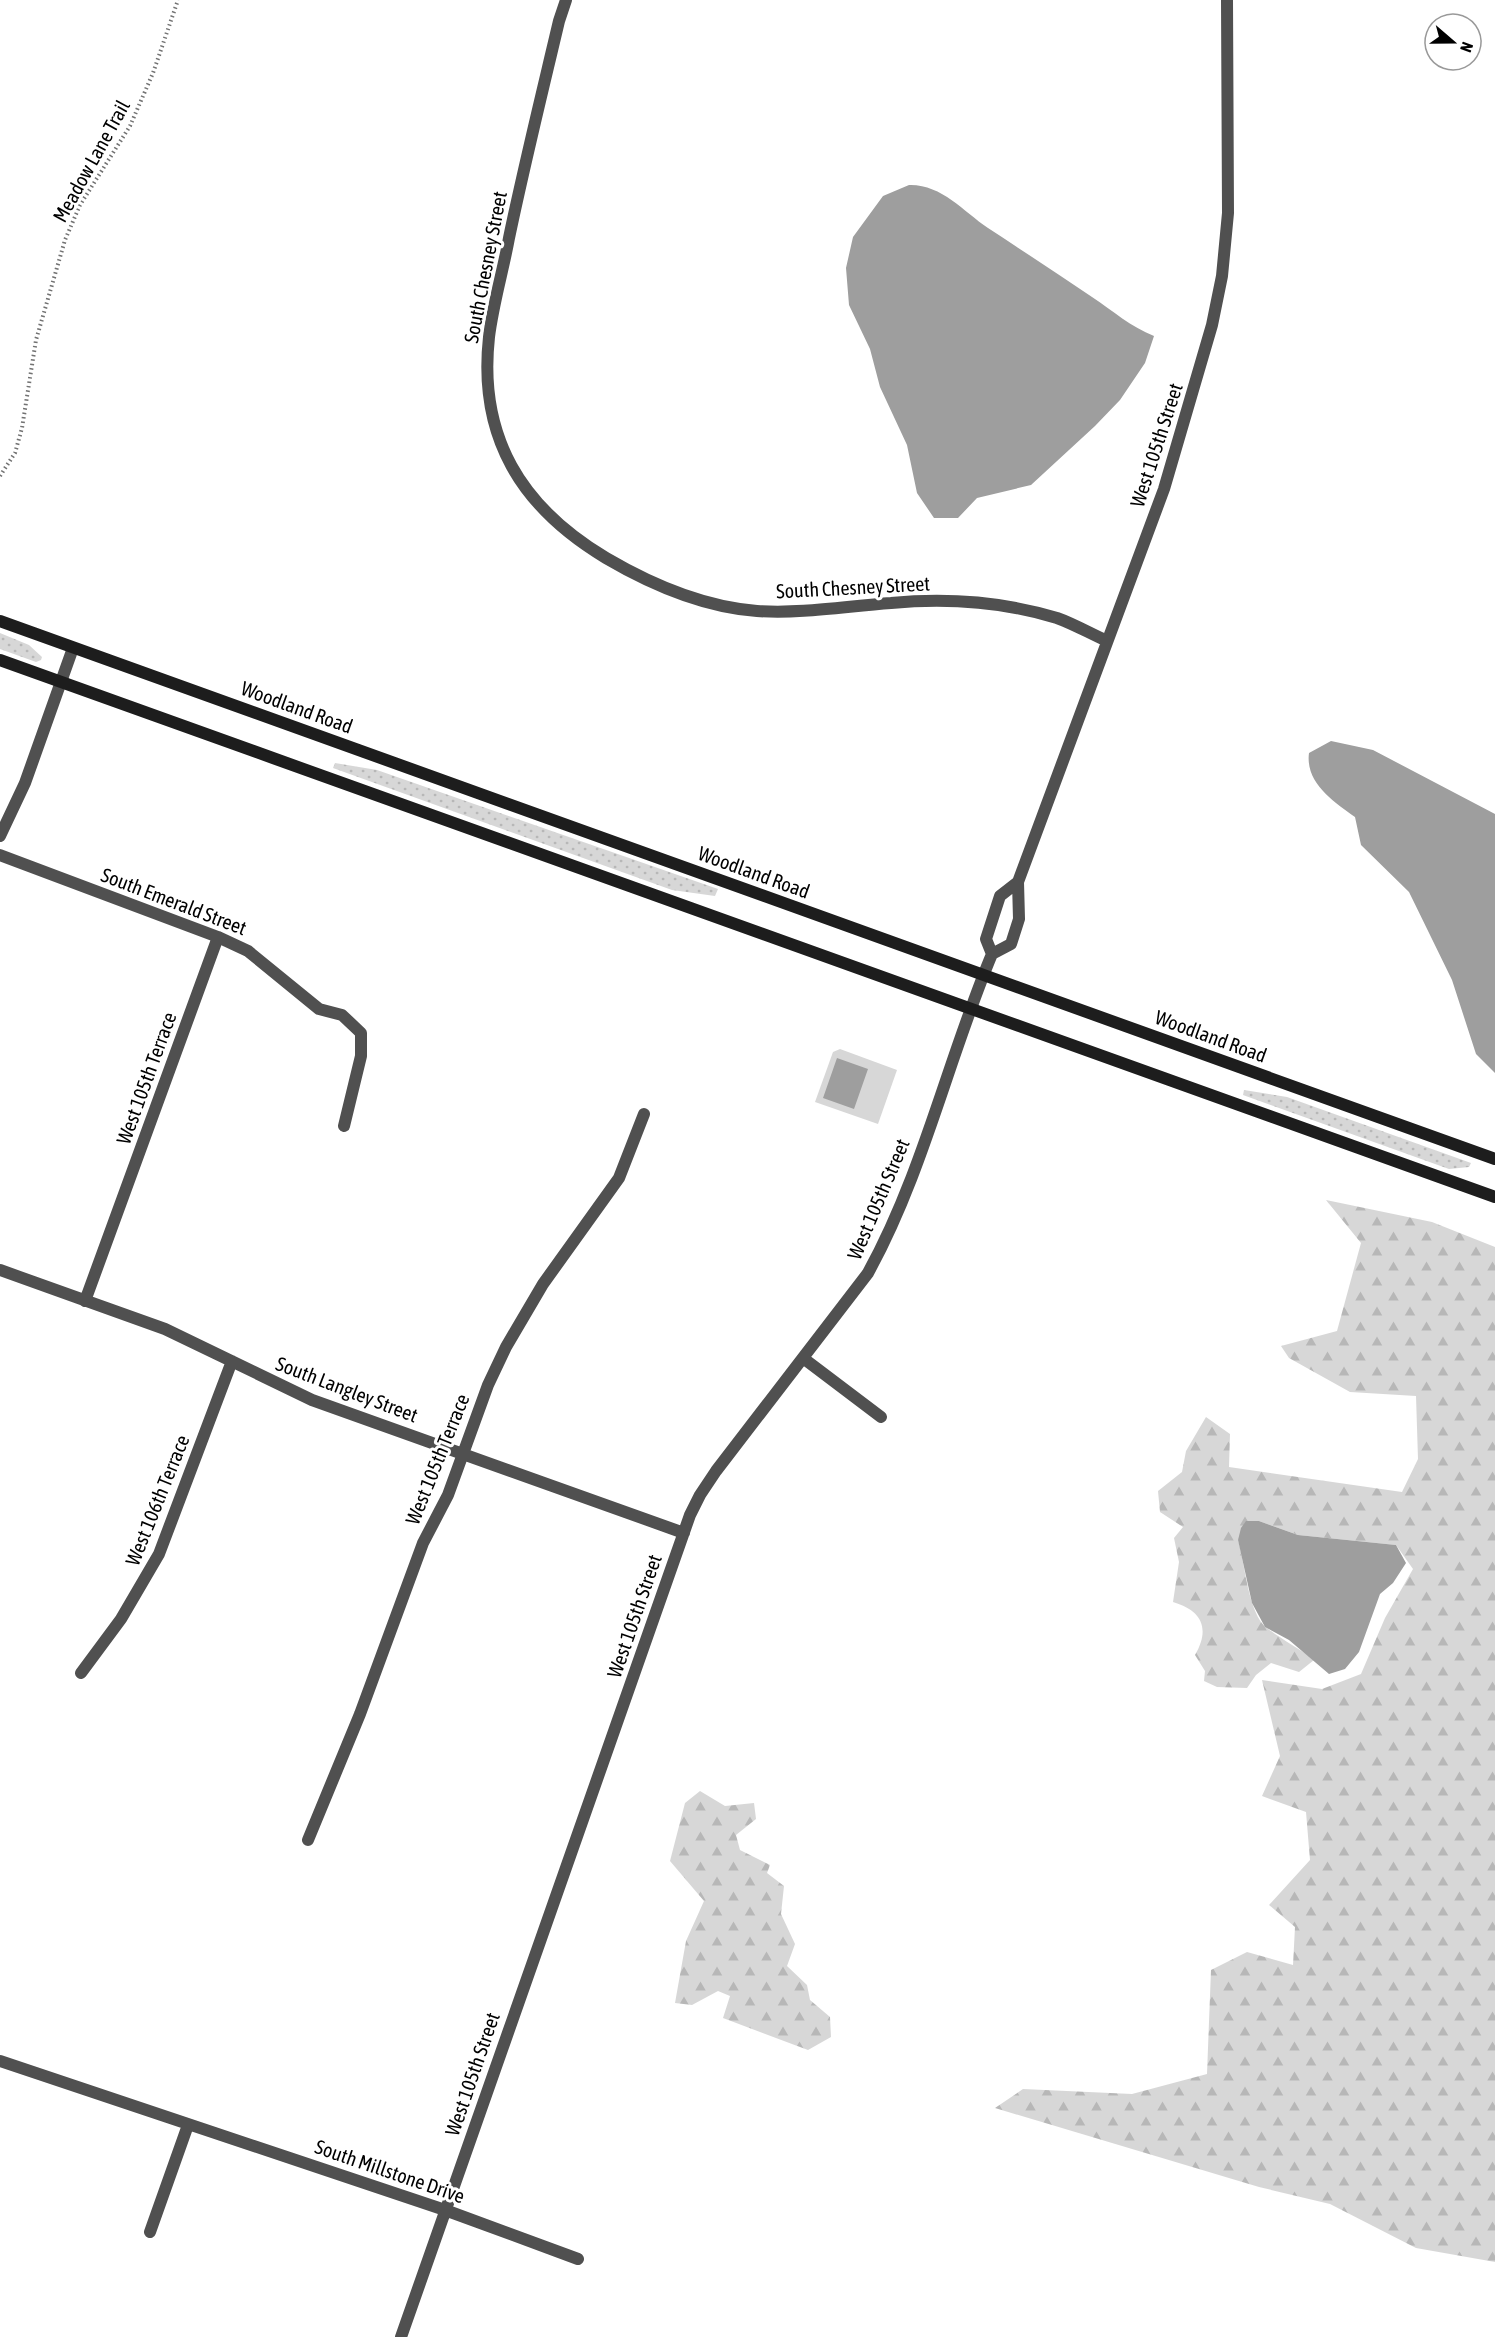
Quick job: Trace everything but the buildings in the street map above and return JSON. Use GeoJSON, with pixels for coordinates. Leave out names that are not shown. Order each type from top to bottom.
{"type":"FeatureCollection","features":[{"type":"Feature","properties":{"kind":"main road","name":"Woodland Road"},"geometry":{"type":"LineString","coordinates":[[0,621],[1495,1159]]}},
{"type":"Feature","properties":{"kind":"main road"},"geometry":{"type":"LineString","coordinates":[[0,660],[972,1010],[1489,1191],[1495,1197]]}},
{"type":"Feature","properties":{"kind":"street","name":"South Chesney Street"},"geometry":{"type":"LineString","coordinates":[[566,0],[559,21],[515,212],[490,332],[487,362],[491,413],[499,442],[516,477],[529,495],[559,525],[593,550],[634,574],[675,592],[721,605],[758,611],[806,611],[895,603],[949,602],[999,605],[1058,618],[1107,642]]}},
{"type":"Feature","properties":{"kind":"street","name":"West 105th Street"},"geometry":{"type":"LineString","coordinates":[[401,2337],[684,1533],[700,1495],[855,1292],[886,1240],[983,975],[992,954],[1011,944],[1019,919],[1018,882],[1164,489],[1212,325],[1220,286],[1228,213],[1227,0]]}},
{"type":"Feature","properties":{"kind":"street"},"geometry":{"type":"LineString","coordinates":[[0,836],[25,783],[73,648]]}},
{"type":"Feature","properties":{"kind":"street","name":"South Emerald Street"},"geometry":{"type":"LineString","coordinates":[[0,855],[218,937],[248,951],[319,1009],[342,1015],[362,1033],[361,1056],[344,1125]]}},
{"type":"Feature","properties":{"kind":"street","name":"West 105th Street"},"geometry":{"type":"LineString","coordinates":[[992,954],[986,939],[1000,896],[1018,882]]}},
{"type":"Feature","properties":{"kind":"street","name":"West 105th Terrace"},"geometry":{"type":"LineString","coordinates":[[86,1300],[218,937]]}},
{"type":"Feature","properties":{"kind":"street","name":"West 105th Terrace"},"geometry":{"type":"LineString","coordinates":[[308,1840],[360,1714],[423,1543],[448,1495],[488,1385],[506,1347],[543,1284],[619,1178],[644,1114]]}},
{"type":"Feature","properties":{"kind":"street","name":"South Langley Street"},"geometry":{"type":"LineString","coordinates":[[0,1270],[165,1329],[312,1400],[684,1533]]}},
{"type":"Feature","properties":{"kind":"street"},"geometry":{"type":"LineString","coordinates":[[803,1358],[881,1417]]}},
{"type":"Feature","properties":{"kind":"street","name":"West 106th Terrace"},"geometry":{"type":"LineString","coordinates":[[81,1673],[121,1619],[159,1554],[232,1361]]}},
{"type":"Feature","properties":{"kind":"street","name":"South Millstone Drive"},"geometry":{"type":"LineString","coordinates":[[0,2061],[445,2210],[578,2259]]}},
{"type":"Feature","properties":{"kind":"street"},"geometry":{"type":"LineString","coordinates":[[150,2232],[188,2125]]}},
{"type":"Feature","properties":{"kind":"path","name":"Meadow Lane Trail"},"geometry":{"type":"LineString","coordinates":[[0,476],[15,453],[22,428],[36,340],[65,240],[80,205],[130,126],[153,73],[178,0]]}},
{"type":"Feature","properties":{"kind":"green space"},"geometry":{"type":"Polygon","coordinates":[[[0,633],[29,645],[42,657],[41,660],[36,662],[0,649],[0,633]]]}},
{"type":"Feature","properties":{"kind":"green space"},"geometry":{"type":"Polygon","coordinates":[[[335,763],[377,770],[718,889],[715,896],[672,890],[333,768],[335,763]]]}},
{"type":"Feature","properties":{"kind":"green space"},"geometry":{"type":"Polygon","coordinates":[[[840,1049],[897,1070],[878,1124],[815,1102],[833,1052],[840,1049]]]}},
{"type":"Feature","properties":{"kind":"green space"},"geometry":{"type":"Polygon","coordinates":[[[1244,1090],[1287,1097],[1471,1163],[1469,1167],[1449,1169],[1243,1095],[1244,1090]]]}},
{"type":"Feature","properties":{"kind":"green space"},"geometry":{"type":"Polygon","coordinates":[[[1326,1200],[1432,1222],[1495,1247],[1495,2262],[1416,2248],[1330,2204],[1259,2187],[995,2108],[1023,2089],[1132,2094],[1207,2074],[1211,1970],[1247,1952],[1293,1965],[1295,1927],[1269,1905],[1310,1860],[1306,1812],[1262,1796],[1280,1756],[1262,1680],[1322,1689],[1361,1674],[1385,1618],[1413,1569],[1396,1545],[1298,1535],[1259,1521],[1238,1540],[1255,1612],[1267,1628],[1314,1660],[1299,1672],[1271,1663],[1256,1675],[1247,1688],[1217,1687],[1204,1681],[1205,1671],[1195,1655],[1202,1637],[1201,1622],[1191,1610],[1173,1602],[1179,1562],[1174,1538],[1183,1527],[1160,1512],[1158,1491],[1182,1472],[1186,1451],[1206,1417],[1230,1434],[1229,1467],[1402,1492],[1418,1459],[1416,1396],[1350,1392],[1289,1358],[1281,1346],[1337,1331],[1361,1243],[1326,1200]]]}},
{"type":"Feature","properties":{"kind":"green space"},"geometry":{"type":"Polygon","coordinates":[[[700,1791],[725,1806],[754,1803],[756,1819],[736,1835],[740,1850],[770,1865],[767,1873],[784,1886],[781,1914],[795,1944],[787,1966],[807,1985],[810,2000],[830,2017],[831,2037],[808,2050],[723,2018],[730,1996],[718,1991],[692,2005],[675,2003],[686,1941],[704,1901],[670,1861],[685,1803],[700,1791]]]}},
{"type":"Feature","properties":{"kind":"shaded area"},"geometry":{"type":"Polygon","coordinates":[[[909,185],[931,189],[951,200],[988,228],[1122,318],[1154,336],[1145,363],[1120,400],[1095,426],[1031,485],[977,498],[958,518],[934,518],[917,493],[907,445],[880,387],[870,349],[849,305],[846,268],[853,237],[883,196],[909,185]]]}},
{"type":"Feature","properties":{"kind":"shaded area"},"geometry":{"type":"Polygon","coordinates":[[[1331,741],[1373,750],[1495,814],[1495,1073],[1476,1054],[1452,980],[1409,892],[1361,845],[1355,817],[1323,791],[1312,774],[1309,753],[1331,741]]]}},
{"type":"Feature","properties":{"kind":"shaded area"},"geometry":{"type":"Polygon","coordinates":[[[837,1058],[868,1069],[854,1109],[823,1098],[837,1058]]]}},
{"type":"Feature","properties":{"kind":"shaded area"},"geometry":{"type":"Polygon","coordinates":[[[1246,1521],[1259,1521],[1298,1535],[1396,1545],[1406,1563],[1393,1583],[1380,1594],[1359,1652],[1345,1669],[1329,1674],[1289,1640],[1265,1627],[1252,1603],[1238,1540],[1241,1528],[1246,1521]]]}}]}
